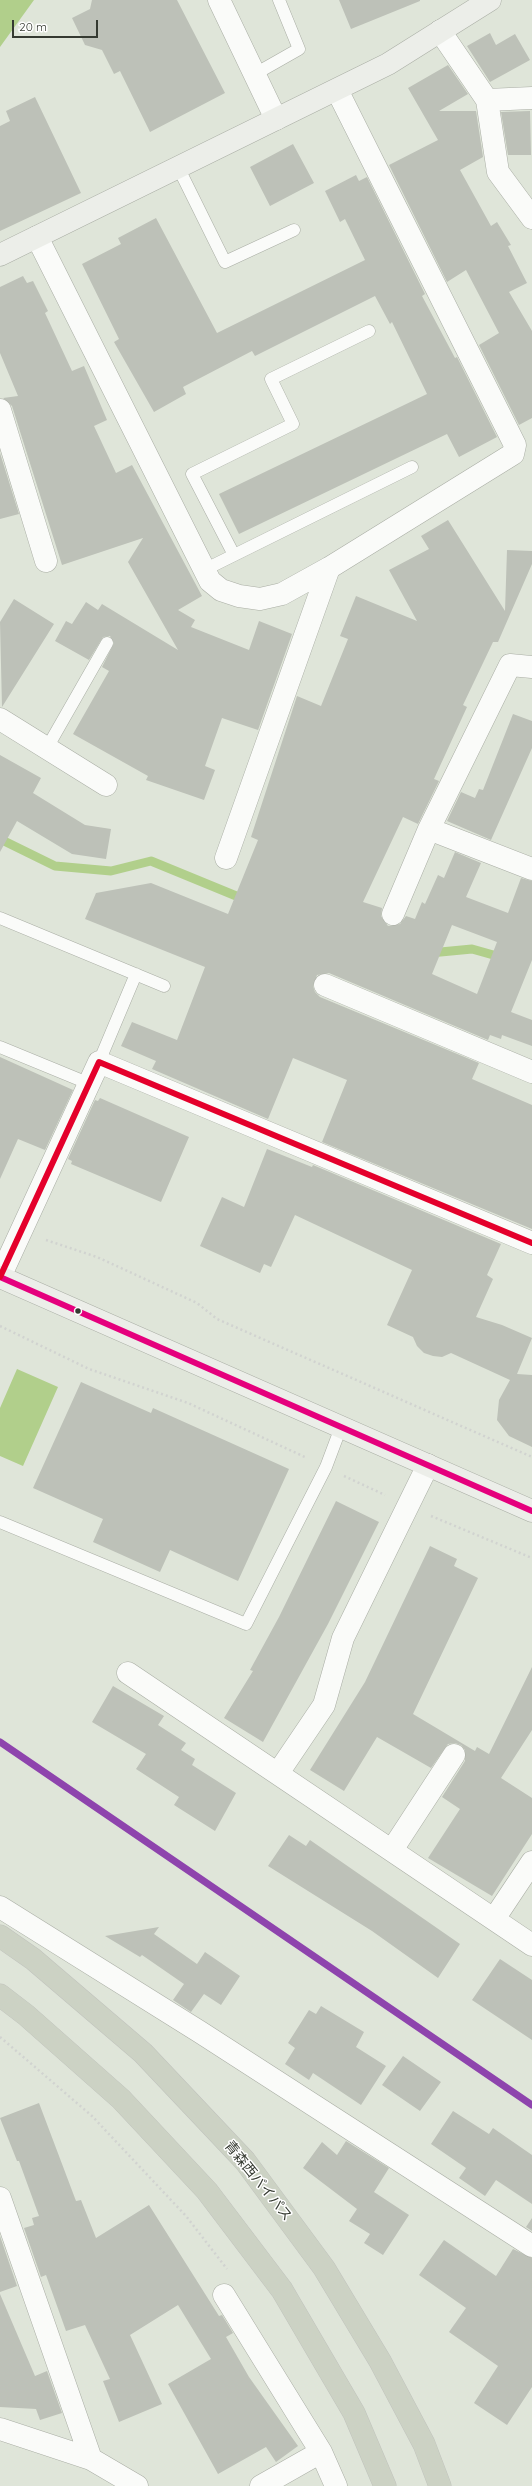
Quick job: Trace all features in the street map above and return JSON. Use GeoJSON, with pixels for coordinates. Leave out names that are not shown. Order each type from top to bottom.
{"type":"FeatureCollection","features":[{"type":"Feature","properties":{"kind":"highway","name":"青森西バイパス"},"geometry":{"type":"LineString","coordinates":[[0,1936],[33,1959],[143,2053],[245,2161],[324,2268],[384,2368],[424,2444],[440,2486]]}},
{"type":"Feature","properties":{"kind":"highway"},"geometry":{"type":"LineString","coordinates":[[0,1995],[26,2014],[121,2099],[207,2191],[282,2290],[354,2413],[385,2486]]}},
{"type":"Feature","properties":{"kind":"main road"},"geometry":{"type":"LineString","coordinates":[[0,254],[388,64],[490,0]]}},
{"type":"Feature","properties":{"kind":"main road"},"geometry":{"type":"LineString","coordinates":[[0,1277],[532,1511]]}},
{"type":"Feature","properties":{"kind":"street"},"geometry":{"type":"LineString","coordinates":[[220,0],[276,119]]}},
{"type":"Feature","properties":{"kind":"street"},"geometry":{"type":"LineString","coordinates":[[440,31],[487,100],[498,172],[532,218]]}},
{"type":"Feature","properties":{"kind":"street"},"geometry":{"type":"LineString","coordinates":[[37,237],[210,581],[221,590],[239,596],[260,599],[282,594],[329,568],[513,454],[515,445],[337,90]]}},
{"type":"Feature","properties":{"kind":"street"},"geometry":{"type":"LineString","coordinates":[[487,100],[532,98]]}},
{"type":"Feature","properties":{"kind":"street"},"geometry":{"type":"LineString","coordinates":[[0,410],[46,561]]}},
{"type":"Feature","properties":{"kind":"street"},"geometry":{"type":"LineString","coordinates":[[226,858],[329,568]]}},
{"type":"Feature","properties":{"kind":"street"},"geometry":{"type":"LineString","coordinates":[[393,914],[429,829],[510,665],[532,667]]}},
{"type":"Feature","properties":{"kind":"street"},"geometry":{"type":"LineString","coordinates":[[0,719],[106,785]]}},
{"type":"Feature","properties":{"kind":"street"},"geometry":{"type":"LineString","coordinates":[[429,829],[532,869]]}},
{"type":"Feature","properties":{"kind":"street"},"geometry":{"type":"LineString","coordinates":[[325,985],[532,1072]]}},
{"type":"Feature","properties":{"kind":"street"},"geometry":{"type":"LineString","coordinates":[[0,1277],[99,1062],[532,1243]]}},
{"type":"Feature","properties":{"kind":"street"},"geometry":{"type":"LineString","coordinates":[[278,1773],[324,1704],[343,1638],[428,1466]]}},
{"type":"Feature","properties":{"kind":"street"},"geometry":{"type":"LineString","coordinates":[[128,1673],[532,1945]]}},
{"type":"Feature","properties":{"kind":"street"},"geometry":{"type":"LineString","coordinates":[[392,1850],[454,1755]]}},
{"type":"Feature","properties":{"kind":"street"},"geometry":{"type":"LineString","coordinates":[[494,1919],[532,1862]]}},
{"type":"Feature","properties":{"kind":"street"},"geometry":{"type":"LineString","coordinates":[[0,1907],[200,2032],[532,2246]]}},
{"type":"Feature","properties":{"kind":"street"},"geometry":{"type":"LineString","coordinates":[[0,2198],[91,2459]]}},
{"type":"Feature","properties":{"kind":"street"},"geometry":{"type":"LineString","coordinates":[[224,2295],[321,2452],[336,2486]]}},
{"type":"Feature","properties":{"kind":"street"},"geometry":{"type":"LineString","coordinates":[[0,2429],[91,2459],[137,2486]]}},
{"type":"Feature","properties":{"kind":"street"},"geometry":{"type":"LineString","coordinates":[[261,2486],[321,2452]]}},
{"type":"Feature","properties":{"kind":"lane"},"geometry":{"type":"LineString","coordinates":[[255,74],[299,49],[279,0]]}},
{"type":"Feature","properties":{"kind":"lane"},"geometry":{"type":"LineString","coordinates":[[178,168],[225,262],[294,230]]}},
{"type":"Feature","properties":{"kind":"lane"},"geometry":{"type":"LineString","coordinates":[[234,555],[192,474],[293,424],[271,379],[369,331]]}},
{"type":"Feature","properties":{"kind":"lane"},"geometry":{"type":"LineString","coordinates":[[204,570],[412,467]]}},
{"type":"Feature","properties":{"kind":"lane"},"geometry":{"type":"LineString","coordinates":[[47,748],[106,643]]}},
{"type":"Feature","properties":{"kind":"lane"},"geometry":{"type":"LineString","coordinates":[[0,918],[164,986]]}},
{"type":"Feature","properties":{"kind":"lane"},"geometry":{"type":"LineString","coordinates":[[99,1062],[136,974]]}},
{"type":"Feature","properties":{"kind":"lane"},"geometry":{"type":"LineString","coordinates":[[0,1047],[90,1084]]}},
{"type":"Feature","properties":{"kind":"lane"},"geometry":{"type":"LineString","coordinates":[[0,1522],[246,1624],[326,1467],[341,1427]]}},
{"type":"Feature","properties":{"kind":"path"},"geometry":{"type":"LineString","coordinates":[[21,1232],[97,1258],[197,1303],[217,1319],[532,1457]]}},
{"type":"Feature","properties":{"kind":"path"},"geometry":{"type":"LineString","coordinates":[[0,1326],[89,1369],[188,1403],[408,1506],[532,1558]]}},
{"type":"Feature","properties":{"kind":"path"},"geometry":{"type":"LineString","coordinates":[[0,2037],[92,2116],[186,2216],[230,2273]]}},
{"type":"Feature","properties":{"kind":"shaded area"},"geometry":{"type":"Polygon","coordinates":[[[0,0],[34,0],[0,47],[0,0]]]}},
{"type":"Feature","properties":{"kind":"shaded area"},"geometry":{"type":"Polygon","coordinates":[[[17,1369],[58,1387],[23,1466],[0,1456],[0,1408],[17,1369]]]}},
{"type":"Feature","properties":{"kind":"building"},"geometry":{"type":"Polygon","coordinates":[[[92,0],[177,0],[225,93],[150,132],[120,71],[114,74],[102,50],[85,45],[72,18],[90,9],[92,0]]]}},
{"type":"Feature","properties":{"kind":"building"},"geometry":{"type":"Polygon","coordinates":[[[339,0],[420,0],[420,1],[351,29],[339,0]]]}},
{"type":"Feature","properties":{"kind":"building"},"geometry":{"type":"Polygon","coordinates":[[[490,33],[496,45],[515,34],[530,60],[490,82],[467,46],[490,33]]]}},
{"type":"Feature","properties":{"kind":"building"},"geometry":{"type":"Polygon","coordinates":[[[448,65],[468,94],[439,111],[476,111],[483,157],[460,170],[491,226],[497,222],[511,245],[508,246],[527,283],[509,292],[532,331],[532,418],[519,425],[479,345],[499,333],[466,270],[447,282],[389,165],[438,140],[408,88],[448,65]]]}},
{"type":"Feature","properties":{"kind":"building"},"geometry":{"type":"Polygon","coordinates":[[[35,97],[81,193],[0,231],[0,126],[10,121],[6,111],[35,97]]]}},
{"type":"Feature","properties":{"kind":"building"},"geometry":{"type":"Polygon","coordinates":[[[530,111],[531,155],[508,155],[501,112],[530,111]]]}},
{"type":"Feature","properties":{"kind":"building"},"geometry":{"type":"Polygon","coordinates":[[[293,144],[314,183],[270,206],[250,167],[293,144]]]}},
{"type":"Feature","properties":{"kind":"building"},"geometry":{"type":"Polygon","coordinates":[[[356,175],[359,181],[367,177],[425,294],[422,296],[455,358],[457,357],[497,437],[459,457],[447,434],[239,534],[219,494],[427,394],[392,322],[390,324],[375,296],[255,356],[252,351],[183,387],[186,394],[154,412],[114,342],[119,339],[82,264],[121,244],[118,238],[156,218],[217,333],[365,260],[345,219],[340,222],[325,191],[356,175]]]}},
{"type":"Feature","properties":{"kind":"building"},"geometry":{"type":"Polygon","coordinates":[[[23,276],[27,283],[33,281],[48,311],[45,313],[72,371],[84,366],[107,420],[94,426],[116,473],[132,465],[202,596],[178,610],[195,620],[191,627],[249,650],[259,621],[292,634],[258,730],[222,718],[205,766],[215,770],[204,800],[146,780],[148,776],[73,734],[109,671],[102,667],[114,643],[110,636],[103,637],[89,660],[55,641],[66,621],[72,624],[86,602],[98,610],[102,604],[178,650],[128,562],[143,538],[62,565],[12,406],[3,398],[18,396],[0,353],[0,287],[23,276]]]}},
{"type":"Feature","properties":{"kind":"building"},"geometry":{"type":"Polygon","coordinates":[[[0,453],[19,514],[0,519],[0,453]]]}},
{"type":"Feature","properties":{"kind":"building"},"geometry":{"type":"Polygon","coordinates":[[[448,520],[505,611],[507,550],[532,551],[532,564],[498,642],[493,642],[463,705],[467,707],[434,779],[439,781],[418,824],[403,817],[363,902],[382,908],[381,916],[388,926],[400,924],[406,916],[415,919],[422,902],[425,904],[438,875],[444,878],[455,852],[481,863],[466,897],[508,913],[521,878],[532,881],[532,960],[511,1012],[532,1020],[532,1046],[502,1035],[501,1039],[490,1035],[488,1040],[329,973],[317,975],[313,986],[315,992],[320,997],[479,1063],[472,1079],[532,1105],[532,1229],[322,1142],[347,1080],[293,1058],[268,1119],[152,1069],[156,1061],[121,1046],[132,1022],[177,1040],[205,967],[85,919],[96,893],[151,883],[228,914],[258,840],[251,837],[297,696],[321,706],[348,639],[340,636],[356,596],[417,621],[389,570],[429,549],[421,536],[448,520]],[[452,925],[432,974],[477,994],[497,942],[452,925]]]}},
{"type":"Feature","properties":{"kind":"building"},"geometry":{"type":"Polygon","coordinates":[[[14,599],[54,624],[2,707],[0,622],[14,599]]]}},
{"type":"Feature","properties":{"kind":"building"},"geometry":{"type":"Polygon","coordinates":[[[513,714],[532,721],[532,748],[491,840],[447,821],[461,792],[475,798],[479,789],[483,790],[513,714]]]}},
{"type":"Feature","properties":{"kind":"building"},"geometry":{"type":"Polygon","coordinates":[[[0,755],[41,778],[33,793],[85,825],[111,829],[106,859],[72,854],[17,821],[0,852],[0,755]]]}},
{"type":"Feature","properties":{"kind":"building"},"geometry":{"type":"Polygon","coordinates":[[[0,1057],[73,1090],[45,1150],[18,1139],[0,1179],[0,1057]]]}},
{"type":"Feature","properties":{"kind":"building"},"geometry":{"type":"Polygon","coordinates":[[[100,1098],[189,1137],[161,1202],[71,1164],[72,1161],[68,1159],[95,1100],[98,1101],[100,1098]]]}},
{"type":"Feature","properties":{"kind":"building"},"geometry":{"type":"Polygon","coordinates":[[[267,1149],[312,1167],[313,1165],[501,1244],[487,1275],[493,1279],[476,1317],[502,1325],[532,1338],[517,1374],[532,1375],[532,1447],[509,1436],[497,1420],[499,1400],[510,1380],[451,1353],[442,1357],[424,1353],[417,1346],[413,1337],[387,1325],[412,1270],[295,1215],[271,1267],[264,1264],[260,1273],[200,1246],[222,1197],[244,1207],[267,1149]]]}},
{"type":"Feature","properties":{"kind":"building"},"geometry":{"type":"Polygon","coordinates":[[[81,1382],[151,1413],[153,1408],[289,1469],[238,1581],[170,1550],[160,1572],[93,1542],[103,1519],[33,1488],[81,1382]]]}},
{"type":"Feature","properties":{"kind":"building"},"geometry":{"type":"Polygon","coordinates":[[[336,1501],[379,1522],[328,1624],[263,1742],[224,1718],[253,1671],[250,1670],[279,1617],[336,1501]]]}},
{"type":"Feature","properties":{"kind":"building"},"geometry":{"type":"Polygon","coordinates":[[[430,1546],[457,1559],[454,1566],[478,1578],[413,1714],[475,1751],[477,1747],[489,1754],[532,1667],[532,1730],[501,1778],[532,1798],[532,1834],[492,1896],[428,1858],[460,1809],[442,1797],[465,1761],[465,1750],[461,1745],[455,1743],[448,1744],[431,1768],[377,1737],[344,1791],[310,1770],[365,1682],[430,1546]]]}},
{"type":"Feature","properties":{"kind":"building"},"geometry":{"type":"Polygon","coordinates":[[[113,1686],[164,1716],[158,1725],[186,1743],[181,1750],[195,1759],[192,1765],[236,1793],[215,1831],[174,1805],[179,1797],[136,1769],[146,1754],[92,1722],[113,1686]]]}},
{"type":"Feature","properties":{"kind":"building"},"geometry":{"type":"Polygon","coordinates":[[[289,1835],[306,1846],[310,1840],[460,1944],[438,1978],[372,1931],[268,1866],[289,1835]]]}},
{"type":"Feature","properties":{"kind":"building"},"geometry":{"type":"Polygon","coordinates":[[[159,1927],[154,1934],[197,1964],[205,1952],[240,1976],[221,2005],[204,1994],[191,2012],[173,2000],[184,1984],[142,1955],[140,1957],[105,1936],[159,1927]]]}},
{"type":"Feature","properties":{"kind":"building"},"geometry":{"type":"Polygon","coordinates":[[[500,1959],[532,1980],[532,2040],[472,2000],[500,1959]]]}},
{"type":"Feature","properties":{"kind":"building"},"geometry":{"type":"Polygon","coordinates":[[[321,2006],[364,2032],[356,2047],[386,2066],[361,2105],[313,2073],[309,2080],[285,2064],[295,2048],[288,2043],[309,2010],[316,2014],[321,2006]]]}},
{"type":"Feature","properties":{"kind":"building"},"geometry":{"type":"Polygon","coordinates":[[[403,2056],[441,2082],[420,2111],[382,2085],[403,2056]]]}},
{"type":"Feature","properties":{"kind":"building"},"geometry":{"type":"Polygon","coordinates":[[[39,2103],[76,2201],[81,2200],[96,2238],[149,2205],[219,2316],[222,2315],[233,2333],[226,2337],[249,2377],[298,2446],[276,2462],[266,2447],[218,2474],[168,2384],[211,2359],[178,2305],[130,2335],[162,2404],[119,2422],[103,2381],[110,2379],[85,2325],[66,2331],[46,2275],[41,2277],[24,2228],[34,2225],[32,2218],[39,2216],[19,2161],[17,2161],[0,2118],[39,2103]]]}},
{"type":"Feature","properties":{"kind":"building"},"geometry":{"type":"Polygon","coordinates":[[[453,2111],[489,2134],[493,2128],[532,2155],[532,2204],[496,2180],[485,2196],[459,2178],[466,2168],[431,2144],[453,2111]]]}},
{"type":"Feature","properties":{"kind":"building"},"geometry":{"type":"Polygon","coordinates":[[[346,2141],[389,2168],[374,2192],[409,2215],[383,2255],[364,2243],[370,2234],[349,2221],[357,2209],[303,2168],[322,2142],[337,2155],[346,2141]]]}},
{"type":"Feature","properties":{"kind":"building"},"geometry":{"type":"Polygon","coordinates":[[[532,2218],[532,2231],[526,2227],[532,2218]]]}},
{"type":"Feature","properties":{"kind":"building"},"geometry":{"type":"Polygon","coordinates":[[[0,2236],[17,2286],[0,2292],[0,2236]]]}},
{"type":"Feature","properties":{"kind":"building"},"geometry":{"type":"Polygon","coordinates":[[[444,2240],[496,2276],[513,2249],[532,2258],[532,2387],[507,2425],[474,2403],[498,2366],[449,2332],[466,2308],[419,2275],[444,2240]]]}},
{"type":"Feature","properties":{"kind":"building"},"geometry":{"type":"Polygon","coordinates":[[[0,2294],[35,2376],[47,2371],[62,2413],[40,2420],[36,2409],[0,2407],[0,2294]]]}},
{"type":"Feature","properties":{"kind":"waterway"},"geometry":{"type":"LineString","coordinates":[[0,839],[55,866],[111,871],[151,861],[246,900]]}},
{"type":"Feature","properties":{"kind":"waterway"},"geometry":{"type":"LineString","coordinates":[[430,953],[472,949],[504,958]]}},
{"type":"Feature","properties":{"kind":"transit line"},"geometry":{"type":"LineString","coordinates":[[0,1277],[99,1062],[532,1243]]}},
{"type":"Feature","properties":{"kind":"transit line"},"geometry":{"type":"LineString","coordinates":[[0,1277],[532,1511]]}},
{"type":"Feature","properties":{"kind":"transit line"},"geometry":{"type":"LineString","coordinates":[[0,1742],[532,2105]]}}]}
